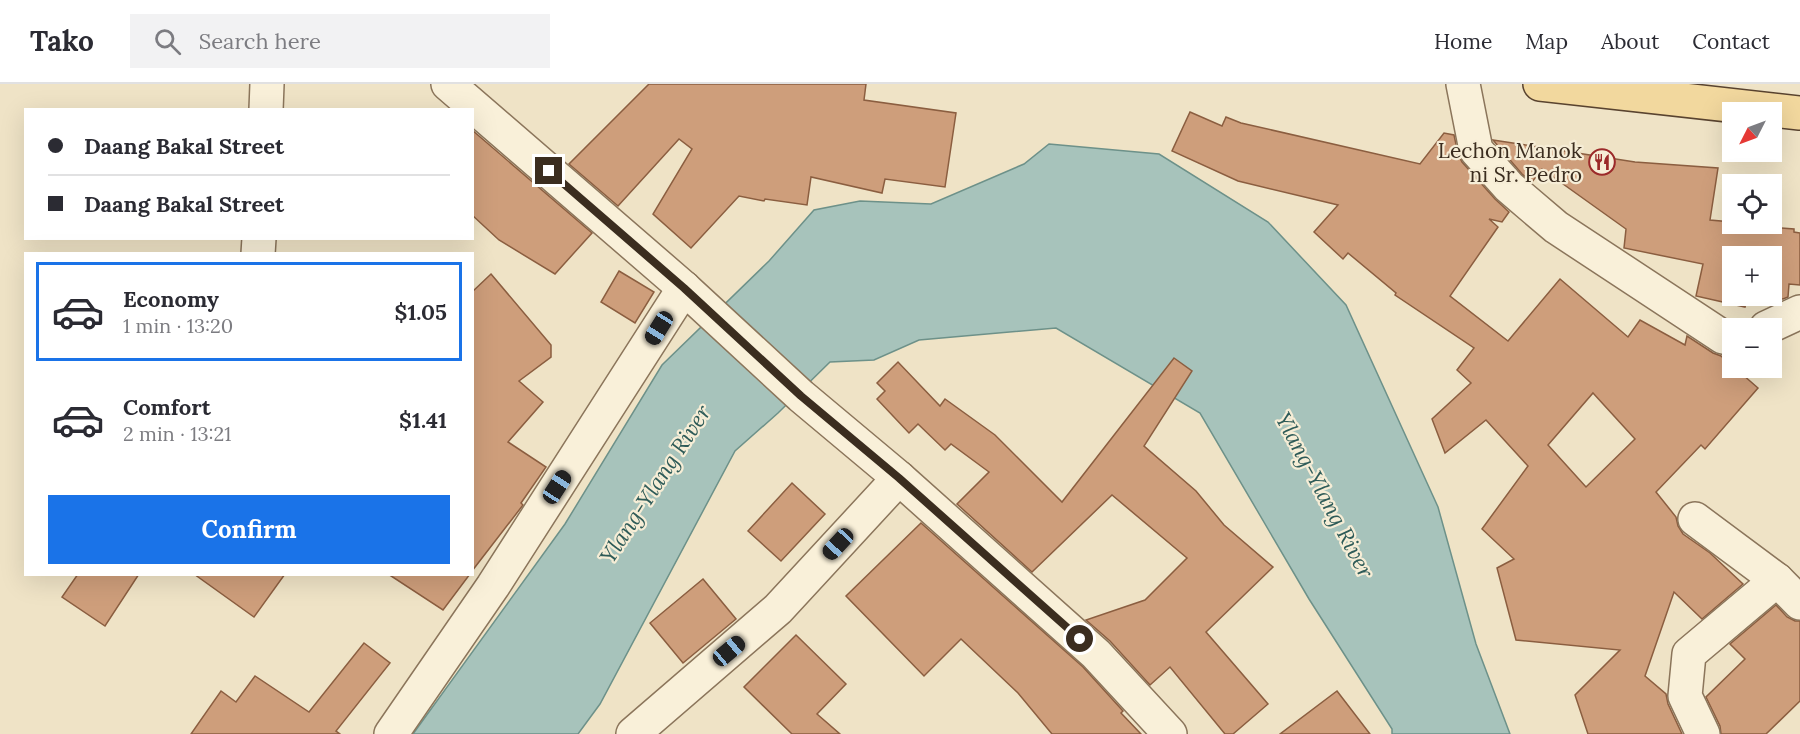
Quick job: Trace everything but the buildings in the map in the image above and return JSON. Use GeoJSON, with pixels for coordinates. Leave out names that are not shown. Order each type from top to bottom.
{"type":"FeatureCollection","features":[{"type":"Feature","properties":{"kind":"main road"},"geometry":{"type":"LineString","coordinates":[[1540,84],[1800,113]]}},
{"type":"Feature","properties":{"kind":"street"},"geometry":{"type":"LineString","coordinates":[[266,108],[267,84]]}},
{"type":"Feature","properties":{"kind":"street"},"geometry":{"type":"LineString","coordinates":[[448,84],[691,294],[801,396],[899,478],[1096,654],[1170,734]]}},
{"type":"Feature","properties":{"kind":"street"},"geometry":{"type":"LineString","coordinates":[[1463,84],[1476,150],[1509,187],[1556,227],[1722,336]]}},
{"type":"Feature","properties":{"kind":"street"},"geometry":{"type":"LineString","coordinates":[[391,734],[691,294]]}},
{"type":"Feature","properties":{"kind":"street"},"geometry":{"type":"LineString","coordinates":[[1782,320],[1800,312]]}},
{"type":"Feature","properties":{"kind":"street"},"geometry":{"type":"LineString","coordinates":[[633,734],[778,609],[899,478]]}},
{"type":"Feature","properties":{"kind":"street"},"geometry":{"type":"LineString","coordinates":[[1695,519],[1777,580],[1800,603]]}},
{"type":"Feature","properties":{"kind":"street"},"geometry":{"type":"LineString","coordinates":[[1704,734],[1685,696],[1689,654],[1777,580]]}},
{"type":"Feature","properties":{"kind":"water","name":"Ylang-Ylang River"},"geometry":{"type":"Polygon","coordinates":[[[1049,144],[1159,154],[1268,222],[1346,305],[1438,507],[1476,644],[1510,734],[1392,734],[1392,729],[1309,599],[1200,413],[1056,328],[919,340],[874,360],[830,362],[735,451],[600,704],[578,734],[413,734],[565,524],[662,365],[769,261],[814,210],[860,201],[931,204],[1024,164],[1049,144]]]}},
{"type":"Feature","properties":{"kind":"place","name":"Lechon Manok ni Sr. Pedro"},"geometry":{"type":"Point","coordinates":[1602,162]}},
{"type":"Feature","properties":{"kind":"route"},"geometry":{"type":"LineString","coordinates":[[549,171],[684,288],[801,396],[899,478],[1080,639]]}}]}
